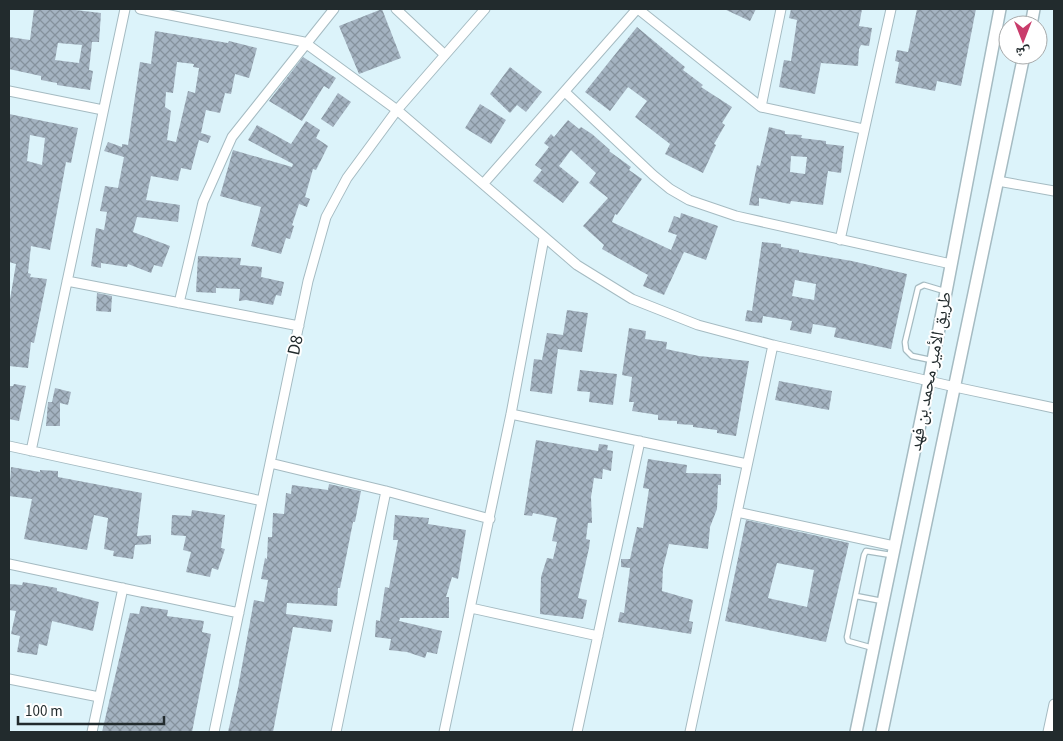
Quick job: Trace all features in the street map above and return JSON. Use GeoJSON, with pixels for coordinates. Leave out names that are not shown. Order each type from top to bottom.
{"type":"FeatureCollection","features":[{"type":"Feature","properties":{"kind":"street"},"geometry":{"type":"LineString","coordinates":[[32,451],[124,9]]}},
{"type":"Feature","properties":{"kind":"street"},"geometry":{"type":"LineString","coordinates":[[140,9],[304,42],[397,110],[544,238],[578,265],[632,299],[698,325],[773,345],[1054,408]]}},
{"type":"Feature","properties":{"kind":"street"},"geometry":{"type":"LineString","coordinates":[[179,303],[203,202],[232,137],[304,42],[334,9]]}},
{"type":"Feature","properties":{"kind":"street"},"geometry":{"type":"LineString","coordinates":[[396,9],[445,55]]}},
{"type":"Feature","properties":{"kind":"street","name":"D8"},"geometry":{"type":"LineString","coordinates":[[214,732],[299,326],[326,217],[347,178],[397,110],[486,9]]}},
{"type":"Feature","properties":{"kind":"street"},"geometry":{"type":"LineString","coordinates":[[483,184],[637,9],[760,107],[863,128]]}},
{"type":"Feature","properties":{"kind":"street"},"geometry":{"type":"LineString","coordinates":[[760,107],[781,9]]}},
{"type":"Feature","properties":{"kind":"street"},"geometry":{"type":"LineString","coordinates":[[840,240],[863,128],[891,9]]}},
{"type":"Feature","properties":{"kind":"street","name":"طريق الأمير محمد بن فهد"},"geometry":{"type":"LineString","coordinates":[[856,732],[929,381],[1000,9]]}},
{"type":"Feature","properties":{"kind":"street","name":"طريق الأمير محمد بن فهد"},"geometry":{"type":"LineString","coordinates":[[882,732],[1022,65]]}},
{"type":"Feature","properties":{"kind":"street"},"geometry":{"type":"LineString","coordinates":[[9,91],[103,110]]}},
{"type":"Feature","properties":{"kind":"street"},"geometry":{"type":"LineString","coordinates":[[565,92],[652,175],[683,196],[712,210],[950,264]]}},
{"type":"Feature","properties":{"kind":"street"},"geometry":{"type":"LineString","coordinates":[[998,181],[1054,191]]}},
{"type":"Feature","properties":{"kind":"street"},"geometry":{"type":"LineString","coordinates":[[444,732],[490,519],[544,238]]}},
{"type":"Feature","properties":{"kind":"street"},"geometry":{"type":"LineString","coordinates":[[67,281],[299,326]]}},
{"type":"Feature","properties":{"kind":"street"},"geometry":{"type":"LineString","coordinates":[[690,732],[773,345]]}},
{"type":"Feature","properties":{"kind":"street"},"geometry":{"type":"LineString","coordinates":[[511,414],[747,464]]}},
{"type":"Feature","properties":{"kind":"street"},"geometry":{"type":"LineString","coordinates":[[577,732],[640,441]]}},
{"type":"Feature","properties":{"kind":"street"},"geometry":{"type":"LineString","coordinates":[[9,446],[262,501]]}},
{"type":"Feature","properties":{"kind":"street"},"geometry":{"type":"LineString","coordinates":[[270,463],[490,519]]}},
{"type":"Feature","properties":{"kind":"street"},"geometry":{"type":"LineString","coordinates":[[336,732],[386,491]]}},
{"type":"Feature","properties":{"kind":"street"},"geometry":{"type":"LineString","coordinates":[[737,512],[893,551]]}},
{"type":"Feature","properties":{"kind":"street"},"geometry":{"type":"LineString","coordinates":[[9,564],[238,613]]}},
{"type":"Feature","properties":{"kind":"street"},"geometry":{"type":"LineString","coordinates":[[92,732],[122,588]]}},
{"type":"Feature","properties":{"kind":"street"},"geometry":{"type":"LineString","coordinates":[[471,608],[598,636]]}},
{"type":"Feature","properties":{"kind":"street"},"geometry":{"type":"LineString","coordinates":[[9,678],[99,697]]}},
{"type":"Feature","properties":{"kind":"street"},"geometry":{"type":"LineString","coordinates":[[1048,732],[1054,704]]}},
{"type":"Feature","properties":{"kind":"lane"},"geometry":{"type":"LineString","coordinates":[[933,360],[912,356],[906,350],[905,342],[918,288],[924,285],[946,291]]}},
{"type":"Feature","properties":{"kind":"lane"},"geometry":{"type":"LineString","coordinates":[[873,648],[848,641],[856,596],[866,552],[893,551]]}},
{"type":"Feature","properties":{"kind":"lane"},"geometry":{"type":"LineString","coordinates":[[856,596],[883,601]]}},
{"type":"Feature","properties":{"kind":"building"},"geometry":{"type":"Polygon","coordinates":[[[34,9],[67,9],[101,13],[99,42],[92,42],[89,70],[93,71],[90,90],[57,85],[57,83],[41,80],[41,76],[9,69],[9,37],[30,40],[34,9]],[[58,43],[55,60],[79,63],[82,45],[58,43]]]}},
{"type":"Feature","properties":{"kind":"building"},"geometry":{"type":"Polygon","coordinates":[[[382,9],[401,58],[359,74],[339,26],[382,9]]]}},
{"type":"Feature","properties":{"kind":"building"},"geometry":{"type":"Polygon","coordinates":[[[724,9],[756,9],[750,21],[724,9]]]}},
{"type":"Feature","properties":{"kind":"building"},"geometry":{"type":"Polygon","coordinates":[[[791,9],[862,9],[859,26],[872,28],[869,46],[861,45],[859,49],[858,66],[821,63],[815,94],[779,87],[784,60],[791,61],[797,20],[789,18],[791,9]]]}},
{"type":"Feature","properties":{"kind":"building"},"geometry":{"type":"Polygon","coordinates":[[[917,9],[976,9],[961,86],[937,81],[935,91],[895,83],[899,62],[895,61],[897,50],[908,52],[917,9]]]}},
{"type":"Feature","properties":{"kind":"building"},"geometry":{"type":"Polygon","coordinates":[[[637,27],[685,67],[683,70],[703,85],[701,87],[732,107],[722,123],[725,125],[714,144],[716,145],[703,173],[665,154],[670,144],[635,117],[647,101],[628,87],[610,111],[585,92],[637,27]]]}},
{"type":"Feature","properties":{"kind":"building"},"geometry":{"type":"Polygon","coordinates":[[[155,31],[228,43],[229,41],[257,48],[249,78],[235,74],[231,94],[225,93],[220,113],[206,110],[201,133],[211,136],[208,143],[199,140],[191,170],[181,168],[178,181],[151,176],[146,200],[180,205],[178,222],[137,217],[133,232],[170,246],[162,267],[154,265],[151,273],[128,264],[127,267],[101,263],[101,268],[91,266],[96,228],[104,230],[107,212],[100,211],[105,186],[118,188],[124,157],[104,151],[108,142],[122,147],[122,144],[128,145],[140,62],[151,64],[155,31]],[[177,62],[173,93],[166,92],[165,107],[171,111],[167,140],[176,142],[188,91],[195,93],[199,68],[193,67],[194,64],[177,62]]]}},
{"type":"Feature","properties":{"kind":"building"},"geometry":{"type":"Polygon","coordinates":[[[303,57],[336,78],[329,89],[324,86],[302,121],[269,101],[303,57]]]}},
{"type":"Feature","properties":{"kind":"building"},"geometry":{"type":"Polygon","coordinates":[[[510,67],[542,92],[526,112],[517,105],[510,113],[490,94],[510,67]]]}},
{"type":"Feature","properties":{"kind":"building"},"geometry":{"type":"Polygon","coordinates":[[[338,93],[351,102],[333,127],[321,119],[338,93]]]}},
{"type":"Feature","properties":{"kind":"building"},"geometry":{"type":"Polygon","coordinates":[[[480,104],[506,120],[491,144],[465,128],[480,104]]]}},
{"type":"Feature","properties":{"kind":"building"},"geometry":{"type":"Polygon","coordinates":[[[9,114],[78,128],[71,163],[66,162],[50,250],[31,246],[28,273],[31,274],[30,277],[47,279],[34,343],[31,342],[28,368],[9,366],[9,305],[16,264],[9,262],[9,114]],[[30,135],[27,161],[42,165],[45,138],[30,135]]]}},
{"type":"Feature","properties":{"kind":"building"},"geometry":{"type":"Polygon","coordinates":[[[568,120],[579,129],[581,127],[592,134],[609,151],[631,167],[629,170],[642,179],[617,215],[615,214],[612,222],[671,250],[677,235],[668,232],[674,216],[680,218],[681,213],[718,226],[706,260],[684,252],[664,295],[643,286],[648,275],[602,249],[604,245],[583,226],[608,198],[589,183],[596,173],[571,150],[559,166],[579,182],[563,203],[533,181],[542,170],[535,165],[549,147],[544,143],[551,134],[554,137],[568,120]]]}},
{"type":"Feature","properties":{"kind":"building"},"geometry":{"type":"Polygon","coordinates":[[[306,121],[320,130],[316,138],[328,146],[316,170],[313,169],[305,197],[310,199],[307,207],[299,204],[292,225],[294,226],[290,239],[286,238],[281,254],[251,246],[261,207],[220,196],[233,150],[292,167],[293,164],[248,140],[257,125],[291,144],[306,121]]]}},
{"type":"Feature","properties":{"kind":"building"},"geometry":{"type":"Polygon","coordinates":[[[769,127],[785,131],[785,134],[802,135],[801,138],[826,141],[826,144],[844,146],[841,173],[828,171],[823,205],[791,201],[790,204],[759,198],[759,206],[749,205],[757,165],[760,166],[769,127]],[[791,156],[790,172],[805,174],[807,157],[791,156]]]}},
{"type":"Feature","properties":{"kind":"building"},"geometry":{"type":"Polygon","coordinates":[[[762,242],[781,244],[781,247],[799,250],[799,252],[852,261],[907,274],[891,349],[834,337],[836,328],[813,324],[811,334],[790,330],[792,321],[763,316],[762,323],[745,321],[747,310],[752,311],[762,242]],[[795,280],[792,296],[814,300],[816,284],[795,280]]]}},
{"type":"Feature","properties":{"kind":"building"},"geometry":{"type":"Polygon","coordinates":[[[198,256],[241,258],[240,265],[262,267],[261,277],[284,282],[281,296],[276,295],[273,305],[246,300],[239,301],[240,289],[216,288],[216,293],[196,292],[198,256]]]}},
{"type":"Feature","properties":{"kind":"building"},"geometry":{"type":"Polygon","coordinates":[[[97,293],[112,296],[111,312],[96,311],[97,293]]]}},
{"type":"Feature","properties":{"kind":"building"},"geometry":{"type":"Polygon","coordinates":[[[567,310],[588,313],[582,352],[558,349],[552,394],[530,391],[534,359],[542,360],[547,333],[563,335],[567,310]]]}},
{"type":"Feature","properties":{"kind":"building"},"geometry":{"type":"Polygon","coordinates":[[[629,328],[646,331],[645,339],[667,342],[666,349],[699,356],[749,361],[736,436],[717,433],[717,430],[693,427],[693,425],[677,424],[677,421],[658,420],[658,415],[632,411],[634,402],[629,402],[632,377],[622,375],[629,328]]]}},
{"type":"Feature","properties":{"kind":"building"},"geometry":{"type":"Polygon","coordinates":[[[580,370],[617,374],[613,405],[589,402],[590,392],[577,391],[580,370]]]}},
{"type":"Feature","properties":{"kind":"building"},"geometry":{"type":"Polygon","coordinates":[[[779,381],[832,391],[829,410],[775,400],[779,381]]]}},
{"type":"Feature","properties":{"kind":"building"},"geometry":{"type":"Polygon","coordinates":[[[14,384],[26,386],[19,421],[9,419],[9,386],[14,384]]]}},
{"type":"Feature","properties":{"kind":"building"},"geometry":{"type":"Polygon","coordinates":[[[55,388],[71,392],[68,405],[60,403],[60,426],[46,426],[48,402],[52,402],[55,388]]]}},
{"type":"Feature","properties":{"kind":"building"},"geometry":{"type":"Polygon","coordinates":[[[536,440],[598,451],[599,444],[608,445],[607,450],[613,451],[611,471],[603,469],[602,479],[594,478],[591,497],[592,523],[588,523],[586,539],[590,540],[589,548],[578,598],[587,600],[583,619],[540,614],[541,577],[547,558],[553,559],[557,542],[552,541],[557,518],[533,513],[532,516],[524,515],[536,440]]]}},
{"type":"Feature","properties":{"kind":"building"},"geometry":{"type":"Polygon","coordinates":[[[648,459],[687,465],[686,473],[721,474],[721,485],[718,485],[717,509],[710,527],[708,549],[669,544],[663,568],[662,591],[693,600],[689,621],[693,622],[691,634],[618,622],[620,612],[624,613],[630,568],[621,567],[621,559],[630,559],[637,527],[643,528],[649,489],[643,488],[648,459]]]}},
{"type":"Feature","properties":{"kind":"building"},"geometry":{"type":"Polygon","coordinates":[[[11,467],[40,472],[40,470],[58,471],[58,477],[142,493],[137,536],[151,535],[151,544],[135,545],[133,559],[113,556],[114,551],[104,549],[108,518],[94,515],[87,550],[24,539],[32,499],[9,496],[11,467]]]}},
{"type":"Feature","properties":{"kind":"building"},"geometry":{"type":"Polygon","coordinates":[[[329,484],[361,491],[340,588],[338,588],[337,606],[287,603],[286,614],[333,620],[331,632],[293,627],[273,732],[228,732],[254,600],[264,602],[268,580],[261,579],[265,558],[267,559],[268,537],[272,537],[273,513],[284,514],[286,493],[291,494],[292,485],[328,490],[329,484]]]}},
{"type":"Feature","properties":{"kind":"building"},"geometry":{"type":"Polygon","coordinates":[[[192,510],[225,515],[221,548],[225,549],[218,570],[212,568],[210,577],[186,572],[191,552],[183,550],[186,536],[171,535],[172,515],[191,516],[192,510]]]}},
{"type":"Feature","properties":{"kind":"building"},"geometry":{"type":"Polygon","coordinates":[[[395,515],[429,518],[428,524],[466,530],[458,579],[452,577],[446,597],[449,597],[449,618],[400,618],[399,621],[442,631],[437,654],[427,652],[425,658],[407,652],[389,650],[391,639],[375,637],[376,620],[380,621],[385,587],[389,588],[398,540],[393,540],[395,515]]]}},
{"type":"Feature","properties":{"kind":"building"},"geometry":{"type":"Polygon","coordinates":[[[746,520],[849,543],[826,642],[725,621],[746,520]],[[777,563],[768,598],[807,607],[814,570],[777,563]]]}},
{"type":"Feature","properties":{"kind":"building"},"geometry":{"type":"Polygon","coordinates":[[[23,582],[57,588],[57,591],[99,602],[93,631],[52,621],[47,646],[39,644],[37,655],[17,652],[20,636],[11,634],[16,611],[9,610],[9,584],[22,585],[23,582]]]}},
{"type":"Feature","properties":{"kind":"building"},"geometry":{"type":"Polygon","coordinates":[[[141,606],[168,610],[167,616],[204,621],[202,632],[211,634],[192,732],[102,732],[130,613],[139,614],[141,606]]]}}]}
